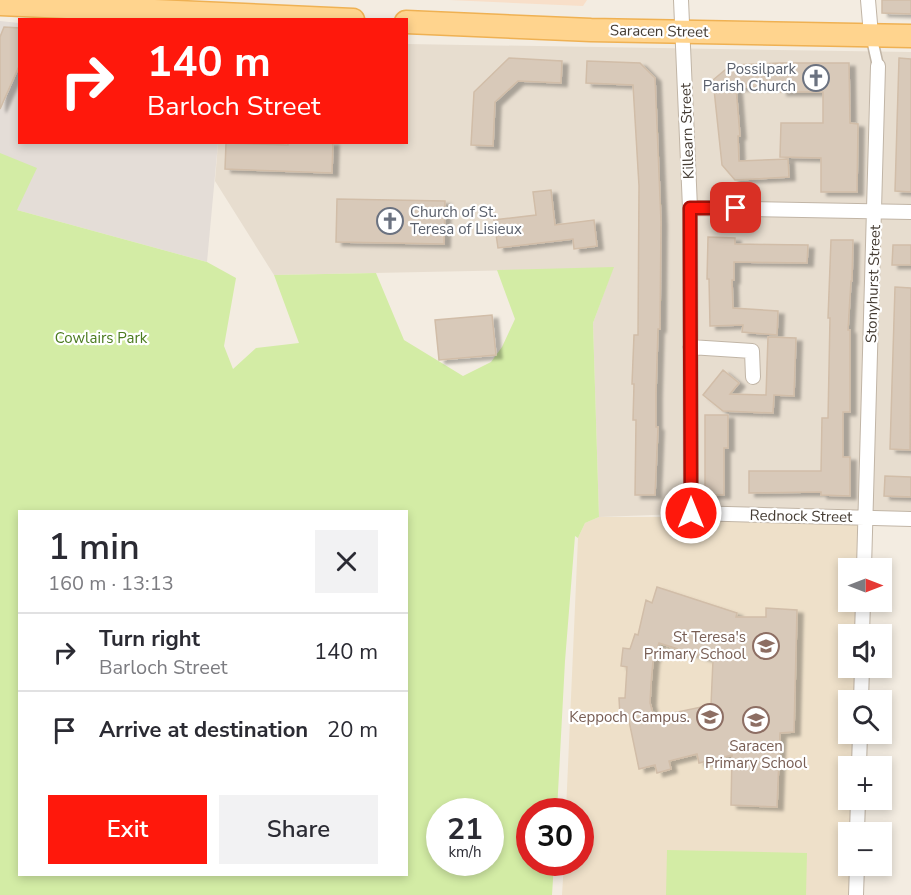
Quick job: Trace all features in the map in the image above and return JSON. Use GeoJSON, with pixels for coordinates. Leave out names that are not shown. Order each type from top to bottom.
{"type":"FeatureCollection","features":[{"type":"Feature","properties":{"kind":"main road"},"geometry":{"type":"LineString","coordinates":[[0,4],[309,18]]}},
{"type":"Feature","properties":{"kind":"main road","name":"Saracen Street"},"geometry":{"type":"LineString","coordinates":[[408,22],[683,32],[911,36]]}},
{"type":"Feature","properties":{"kind":"street","name":"Killearn Street"},"geometry":{"type":"LineString","coordinates":[[681,0],[690,208],[691,513]]}},
{"type":"Feature","properties":{"kind":"street","name":"Stonyhurst Street"},"geometry":{"type":"LineString","coordinates":[[864,558],[878,66],[871,35],[868,0]]}},
{"type":"Feature","properties":{"kind":"street"},"geometry":{"type":"LineString","coordinates":[[690,208],[911,212]]}},
{"type":"Feature","properties":{"kind":"street"},"geometry":{"type":"LineString","coordinates":[[690,347],[752,351],[753,377]]}},
{"type":"Feature","properties":{"kind":"street","name":"Rednock Street"},"geometry":{"type":"LineString","coordinates":[[691,513],[911,519]]}},
{"type":"Feature","properties":{"kind":"street"},"geometry":{"type":"LineString","coordinates":[[856,895],[857,876]]}},
{"type":"Feature","properties":{"kind":"shaded area"},"geometry":{"type":"Polygon","coordinates":[[[449,0],[587,0],[583,6],[449,0]]]}},
{"type":"Feature","properties":{"kind":"shaded area"},"geometry":{"type":"Polygon","coordinates":[[[0,21],[18,23],[18,144],[218,144],[207,262],[17,210],[0,153],[0,21]]]}},
{"type":"Feature","properties":{"kind":"shaded area"},"geometry":{"type":"Polygon","coordinates":[[[408,44],[911,52],[911,519],[679,514],[599,517],[593,323],[613,268],[274,275],[215,181],[218,144],[408,144],[408,44]]]}},
{"type":"Feature","properties":{"kind":"shaded area","name":"Keppoch Campus."},"geometry":{"type":"Polygon","coordinates":[[[599,517],[865,517],[864,558],[838,558],[838,612],[863,612],[862,624],[838,624],[838,678],[862,678],[861,690],[838,690],[838,744],[860,744],[859,756],[838,756],[838,810],[858,810],[857,822],[838,822],[838,876],[857,876],[856,895],[562,895],[563,876],[594,876],[594,798],[567,798],[578,538],[585,523],[599,517]]]}},
{"type":"Feature","properties":{"kind":"green space","name":"Cowlairs Park"},"geometry":{"type":"Polygon","coordinates":[[[0,153],[37,168],[17,210],[207,262],[236,278],[224,346],[233,369],[256,348],[299,343],[274,275],[376,273],[404,340],[463,376],[491,362],[502,347],[515,319],[497,270],[614,267],[593,323],[599,517],[585,523],[578,538],[575,536],[558,798],[516,798],[516,876],[553,876],[552,895],[0,895],[0,153]]]}},
{"type":"Feature","properties":{"kind":"green space"},"geometry":{"type":"Polygon","coordinates":[[[667,850],[807,853],[806,895],[666,895],[667,850]]]}},
{"type":"Feature","properties":{"kind":"building"},"geometry":{"type":"Polygon","coordinates":[[[882,0],[911,0],[911,14],[882,13],[882,0]]]}},
{"type":"Feature","properties":{"kind":"building"},"geometry":{"type":"Polygon","coordinates":[[[4,27],[18,28],[18,68],[0,109],[0,37],[4,27]]]}},
{"type":"Feature","properties":{"kind":"building"},"geometry":{"type":"Polygon","coordinates":[[[509,58],[562,61],[561,83],[518,81],[495,102],[493,146],[471,145],[474,92],[509,58]]]}},
{"type":"Feature","properties":{"kind":"building"},"geometry":{"type":"Polygon","coordinates":[[[899,58],[911,59],[911,192],[895,191],[899,58]]]}},
{"type":"Feature","properties":{"kind":"building"},"geometry":{"type":"Polygon","coordinates":[[[587,61],[640,63],[655,78],[661,222],[655,495],[635,495],[636,420],[633,420],[634,384],[632,384],[634,335],[638,335],[639,186],[633,85],[586,83],[587,61]]]}},
{"type":"Feature","properties":{"kind":"building"},"geometry":{"type":"Polygon","coordinates":[[[849,63],[850,123],[858,124],[857,192],[821,192],[821,158],[780,157],[781,123],[823,123],[823,92],[781,92],[781,87],[736,87],[740,136],[738,136],[739,161],[788,159],[789,177],[735,180],[722,165],[713,80],[731,65],[849,63]]]}},
{"type":"Feature","properties":{"kind":"building"},"geometry":{"type":"Polygon","coordinates":[[[226,144],[333,144],[332,173],[225,169],[226,144]]]}},
{"type":"Feature","properties":{"kind":"building"},"geometry":{"type":"Polygon","coordinates":[[[551,190],[555,225],[594,220],[597,246],[574,249],[573,239],[498,248],[494,220],[536,215],[533,192],[551,190]]]}},
{"type":"Feature","properties":{"kind":"building","name":"Church of St. Teresa of Lisieux"},"geometry":{"type":"Polygon","coordinates":[[[337,199],[445,201],[444,244],[336,242],[337,199]]]}},
{"type":"Feature","properties":{"kind":"building"},"geometry":{"type":"Polygon","coordinates":[[[708,237],[735,238],[735,244],[808,245],[807,263],[734,262],[733,308],[778,311],[777,335],[742,332],[743,325],[710,326],[709,279],[707,279],[708,237]]]}},
{"type":"Feature","properties":{"kind":"building"},"geometry":{"type":"Polygon","coordinates":[[[831,240],[853,240],[848,330],[850,330],[850,412],[843,412],[843,457],[850,457],[850,496],[821,495],[821,492],[749,493],[749,471],[821,471],[822,418],[828,418],[831,240]]]}},
{"type":"Feature","properties":{"kind":"building"},"geometry":{"type":"Polygon","coordinates":[[[893,245],[911,245],[911,265],[892,265],[893,245]]]}},
{"type":"Feature","properties":{"kind":"building"},"geometry":{"type":"Polygon","coordinates":[[[895,287],[911,288],[910,450],[890,449],[895,287]]]}},
{"type":"Feature","properties":{"kind":"building"},"geometry":{"type":"Polygon","coordinates":[[[492,315],[496,355],[439,360],[435,320],[492,315]]]}},
{"type":"Feature","properties":{"kind":"building"},"geometry":{"type":"Polygon","coordinates":[[[768,337],[796,338],[794,396],[774,395],[773,413],[723,411],[703,395],[723,370],[739,383],[730,394],[766,395],[768,337]]]}},
{"type":"Feature","properties":{"kind":"building"},"geometry":{"type":"Polygon","coordinates":[[[705,415],[728,415],[728,448],[724,448],[724,495],[705,495],[705,415]]]}},
{"type":"Feature","properties":{"kind":"building"},"geometry":{"type":"Polygon","coordinates":[[[885,476],[911,477],[911,497],[884,496],[885,476]]]}},
{"type":"Feature","properties":{"kind":"building"},"geometry":{"type":"Polygon","coordinates":[[[657,587],[737,613],[736,617],[766,617],[766,608],[797,610],[794,732],[780,733],[777,807],[731,805],[732,755],[699,763],[697,754],[669,761],[671,769],[657,773],[655,765],[639,769],[628,716],[620,716],[619,698],[625,698],[627,667],[621,666],[623,648],[630,649],[635,634],[638,635],[646,600],[652,603],[657,587]],[[659,643],[653,661],[651,684],[650,703],[654,717],[711,705],[713,660],[659,643]]]}},
{"type":"Feature","properties":{"kind":"place","name":"Possilpark Parish Church"},"geometry":{"type":"Point","coordinates":[816,78]}},
{"type":"Feature","properties":{"kind":"place","name":"Church of St. Teresa of Lisieux"},"geometry":{"type":"Point","coordinates":[390,221]}},
{"type":"Feature","properties":{"kind":"place","name":"St Teresa's Primary School"},"geometry":{"type":"Point","coordinates":[766,646]}},
{"type":"Feature","properties":{"kind":"place","name":"Keppoch Campus."},"geometry":{"type":"Point","coordinates":[710,717]}},
{"type":"Feature","properties":{"kind":"place","name":"Saracen Primary School"},"geometry":{"type":"Point","coordinates":[756,720]}},
{"type":"Feature","properties":{"kind":"route"},"geometry":{"type":"LineString","coordinates":[[691,513],[690,208],[736,208]]}}]}
